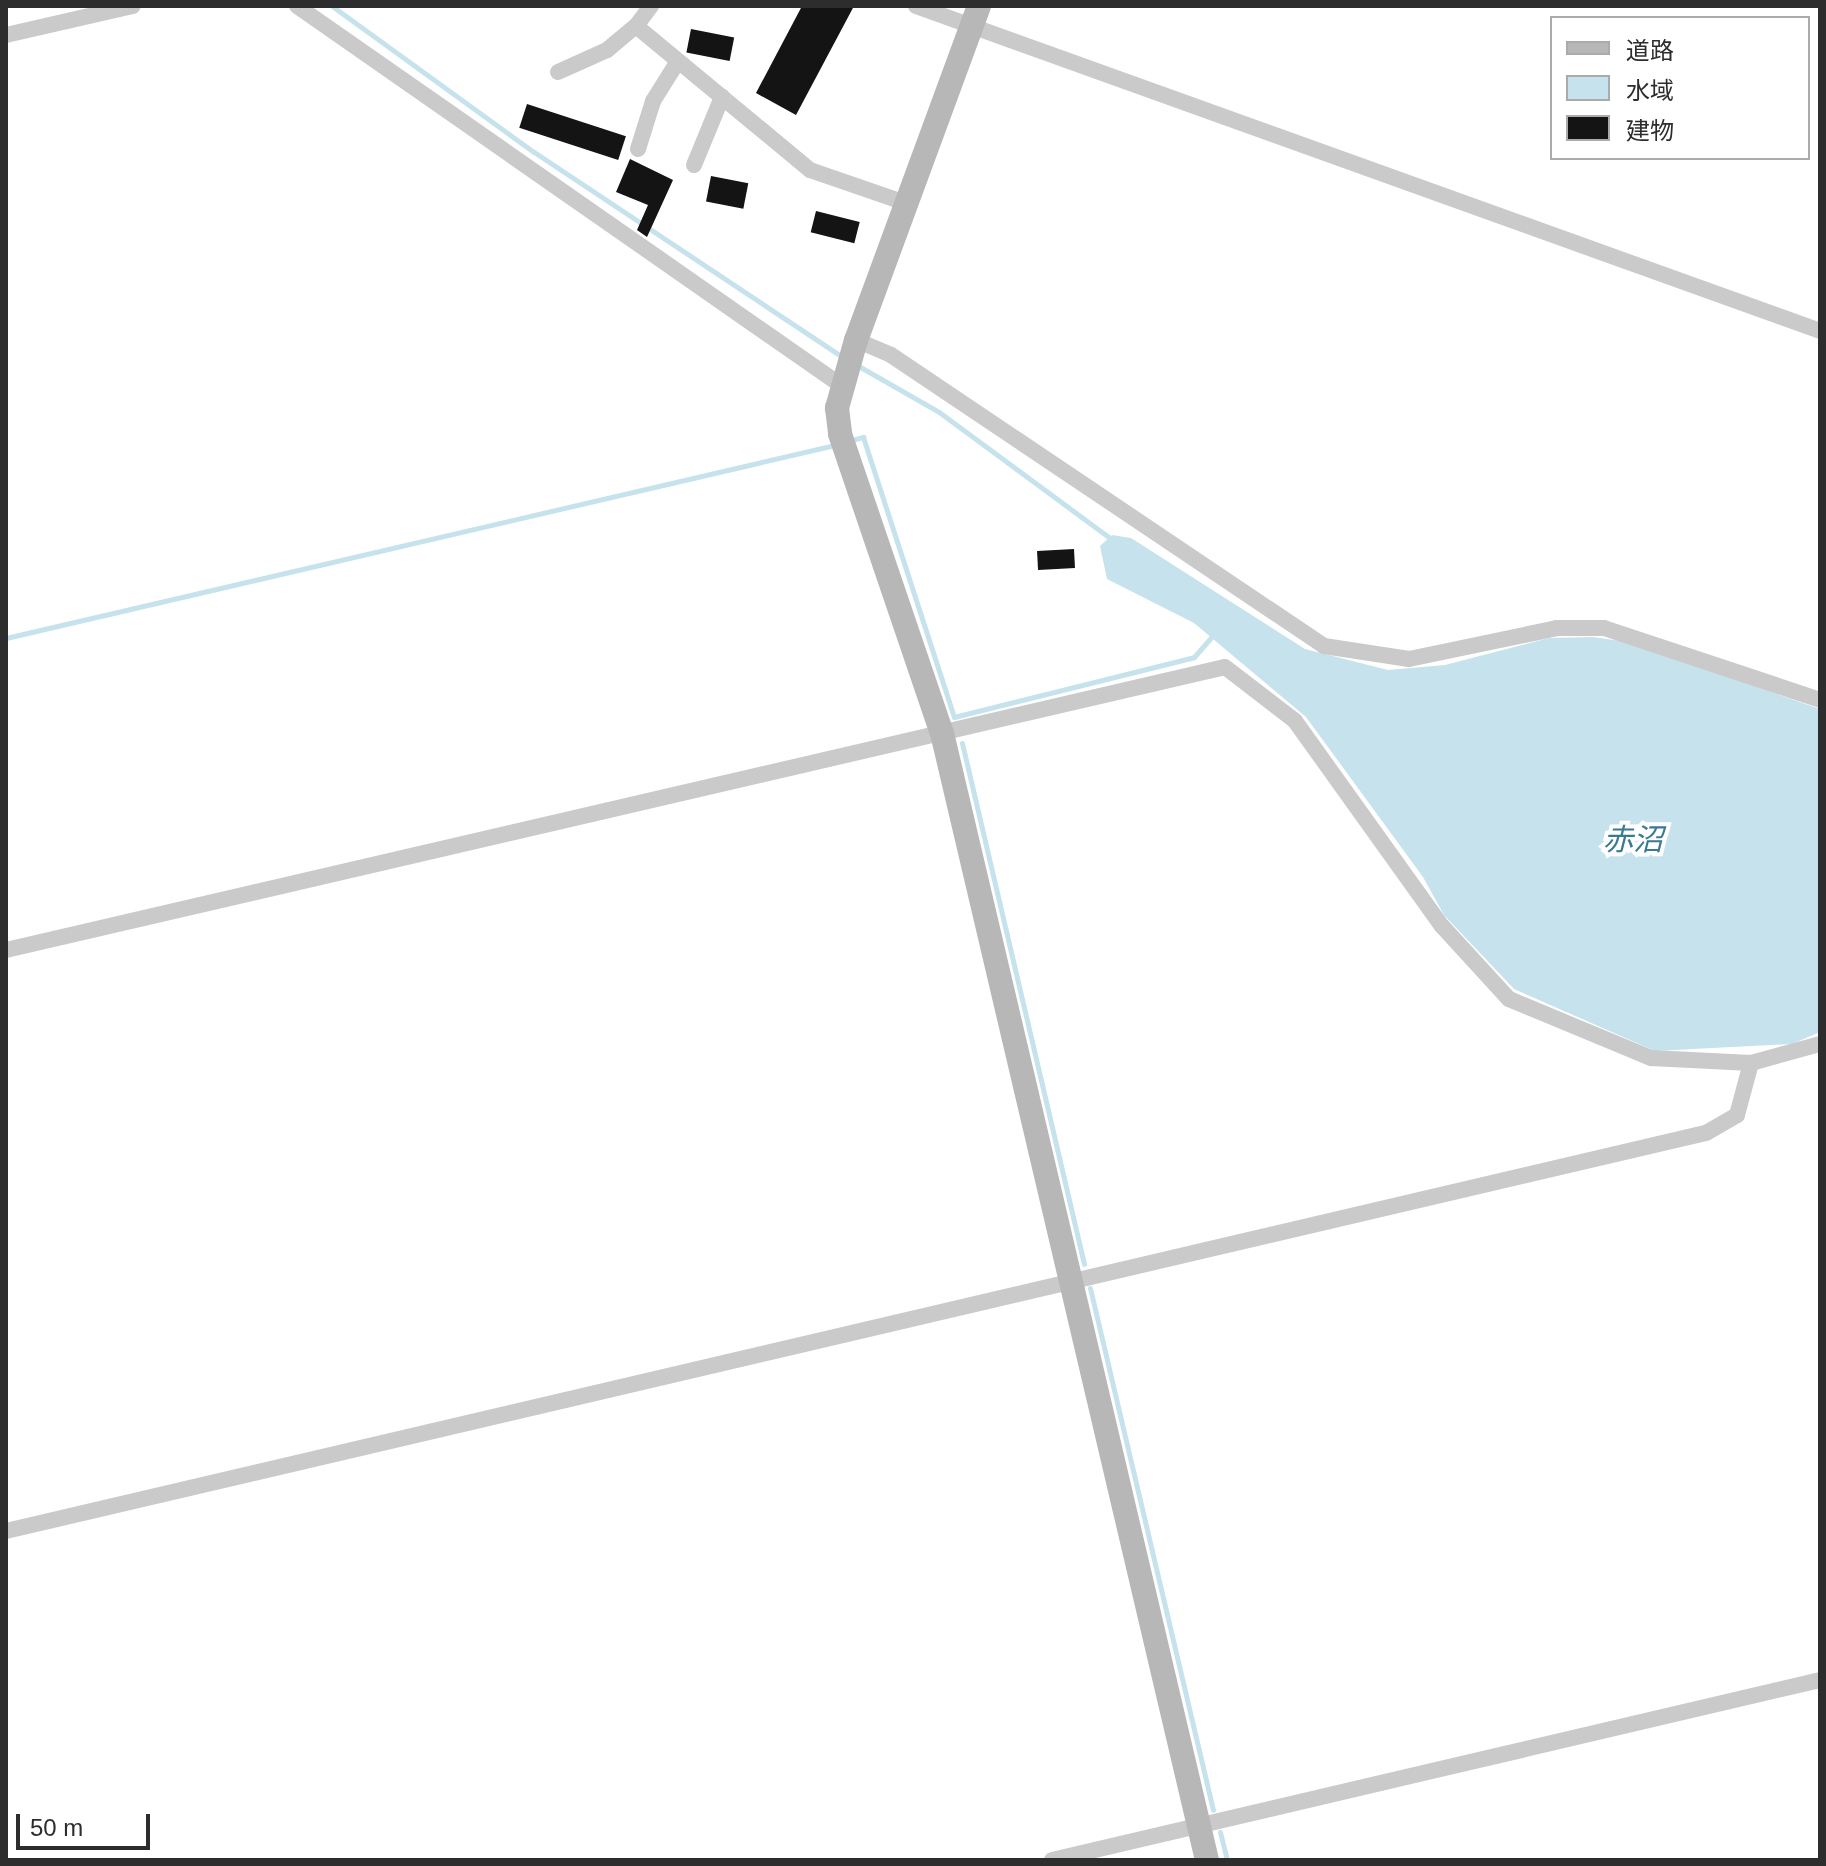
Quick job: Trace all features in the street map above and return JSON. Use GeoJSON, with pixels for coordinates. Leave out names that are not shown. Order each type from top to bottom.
{"type":"FeatureCollection","features":[{"type":"Feature","properties":{"kind":"street"},"geometry":{"type":"LineString","coordinates":[[6,35],[133,6]]}},
{"type":"Feature","properties":{"kind":"street"},"geometry":{"type":"LineString","coordinates":[[297,6],[843,383]]}},
{"type":"Feature","properties":{"kind":"street"},"geometry":{"type":"LineString","coordinates":[[558,72],[607,50],[636,26],[651,6]]}},
{"type":"Feature","properties":{"kind":"street"},"geometry":{"type":"LineString","coordinates":[[916,6],[975,17],[1820,331]]}},
{"type":"Feature","properties":{"kind":"street"},"geometry":{"type":"LineString","coordinates":[[975,17],[854,346],[843,383],[842,440],[942,733],[1207,1860]]}},
{"type":"Feature","properties":{"kind":"street"},"geometry":{"type":"LineString","coordinates":[[636,26],[810,170],[906,203]]}},
{"type":"Feature","properties":{"kind":"street"},"geometry":{"type":"LineString","coordinates":[[638,149],[653,101],[678,61]]}},
{"type":"Feature","properties":{"kind":"street"},"geometry":{"type":"LineString","coordinates":[[694,165],[722,97]]}},
{"type":"Feature","properties":{"kind":"street"},"geometry":{"type":"LineString","coordinates":[[854,346],[891,355],[1324,646],[1409,659],[1557,628],[1604,628],[1820,700]]}},
{"type":"Feature","properties":{"kind":"street"},"geometry":{"type":"LineString","coordinates":[[6,950],[1225,667],[1295,721],[1442,926],[1509,999],[1651,1058],[1751,1063],[1820,1044]]}},
{"type":"Feature","properties":{"kind":"street"},"geometry":{"type":"LineString","coordinates":[[6,1531],[1706,1133],[1737,1115],[1751,1063]]}},
{"type":"Feature","properties":{"kind":"street"},"geometry":{"type":"LineString","coordinates":[[1052,1860],[1820,1680]]}},
{"type":"Feature","properties":{"kind":"water","name":"赤沼"},"geometry":{"type":"Polygon","coordinates":[[[1112,535],[1131,538],[1305,649],[1388,670],[1445,665],[1549,638],[1593,637],[1627,642],[1820,709],[1820,1032],[1792,1044],[1655,1051],[1514,989],[1444,915],[1423,877],[1306,717],[1194,623],[1107,579],[1100,546],[1112,535]]]}},
{"type":"Feature","properties":{"kind":"building"},"geometry":{"type":"Polygon","coordinates":[[[802,6],[854,6],[796,115],[756,93],[802,6]]]}},
{"type":"Feature","properties":{"kind":"building"},"geometry":{"type":"Polygon","coordinates":[[[691,29],[734,37],[730,61],[686,53],[691,29]]]}},
{"type":"Feature","properties":{"kind":"building"},"geometry":{"type":"Polygon","coordinates":[[[527,104],[626,136],[618,160],[519,128],[527,104]]]}},
{"type":"Feature","properties":{"kind":"building"},"geometry":{"type":"Polygon","coordinates":[[[630,159],[673,180],[647,237],[637,230],[648,205],[616,192],[630,159]]]}},
{"type":"Feature","properties":{"kind":"building"},"geometry":{"type":"Polygon","coordinates":[[[711,176],[748,183],[743,209],[706,202],[711,176]]]}},
{"type":"Feature","properties":{"kind":"building"},"geometry":{"type":"Polygon","coordinates":[[[816,211],[860,222],[854,243],[811,232],[816,211]]]}},
{"type":"Feature","properties":{"kind":"building"},"geometry":{"type":"Polygon","coordinates":[[[1074,549],[1075,568],[1038,570],[1037,551],[1074,549]]]}},
{"type":"Feature","properties":{"kind":"waterway"},"geometry":{"type":"LineString","coordinates":[[332,6],[534,152],[843,357]]}},
{"type":"Feature","properties":{"kind":"waterway"},"geometry":{"type":"LineString","coordinates":[[855,364],[939,412],[1114,541]]}},
{"type":"Feature","properties":{"kind":"waterway"},"geometry":{"type":"LineString","coordinates":[[848,441],[863,437],[954,717],[1194,657],[1215,633]]}},
{"type":"Feature","properties":{"kind":"waterway"},"geometry":{"type":"LineString","coordinates":[[6,638],[835,445]]}},
{"type":"Feature","properties":{"kind":"waterway"},"geometry":{"type":"LineString","coordinates":[[962,743],[1084,1264]]}},
{"type":"Feature","properties":{"kind":"waterway"},"geometry":{"type":"LineString","coordinates":[[1090,1288],[1213,1810]]}},
{"type":"Feature","properties":{"kind":"waterway"},"geometry":{"type":"LineString","coordinates":[[1220,1832],[1227,1860]]}}]}
